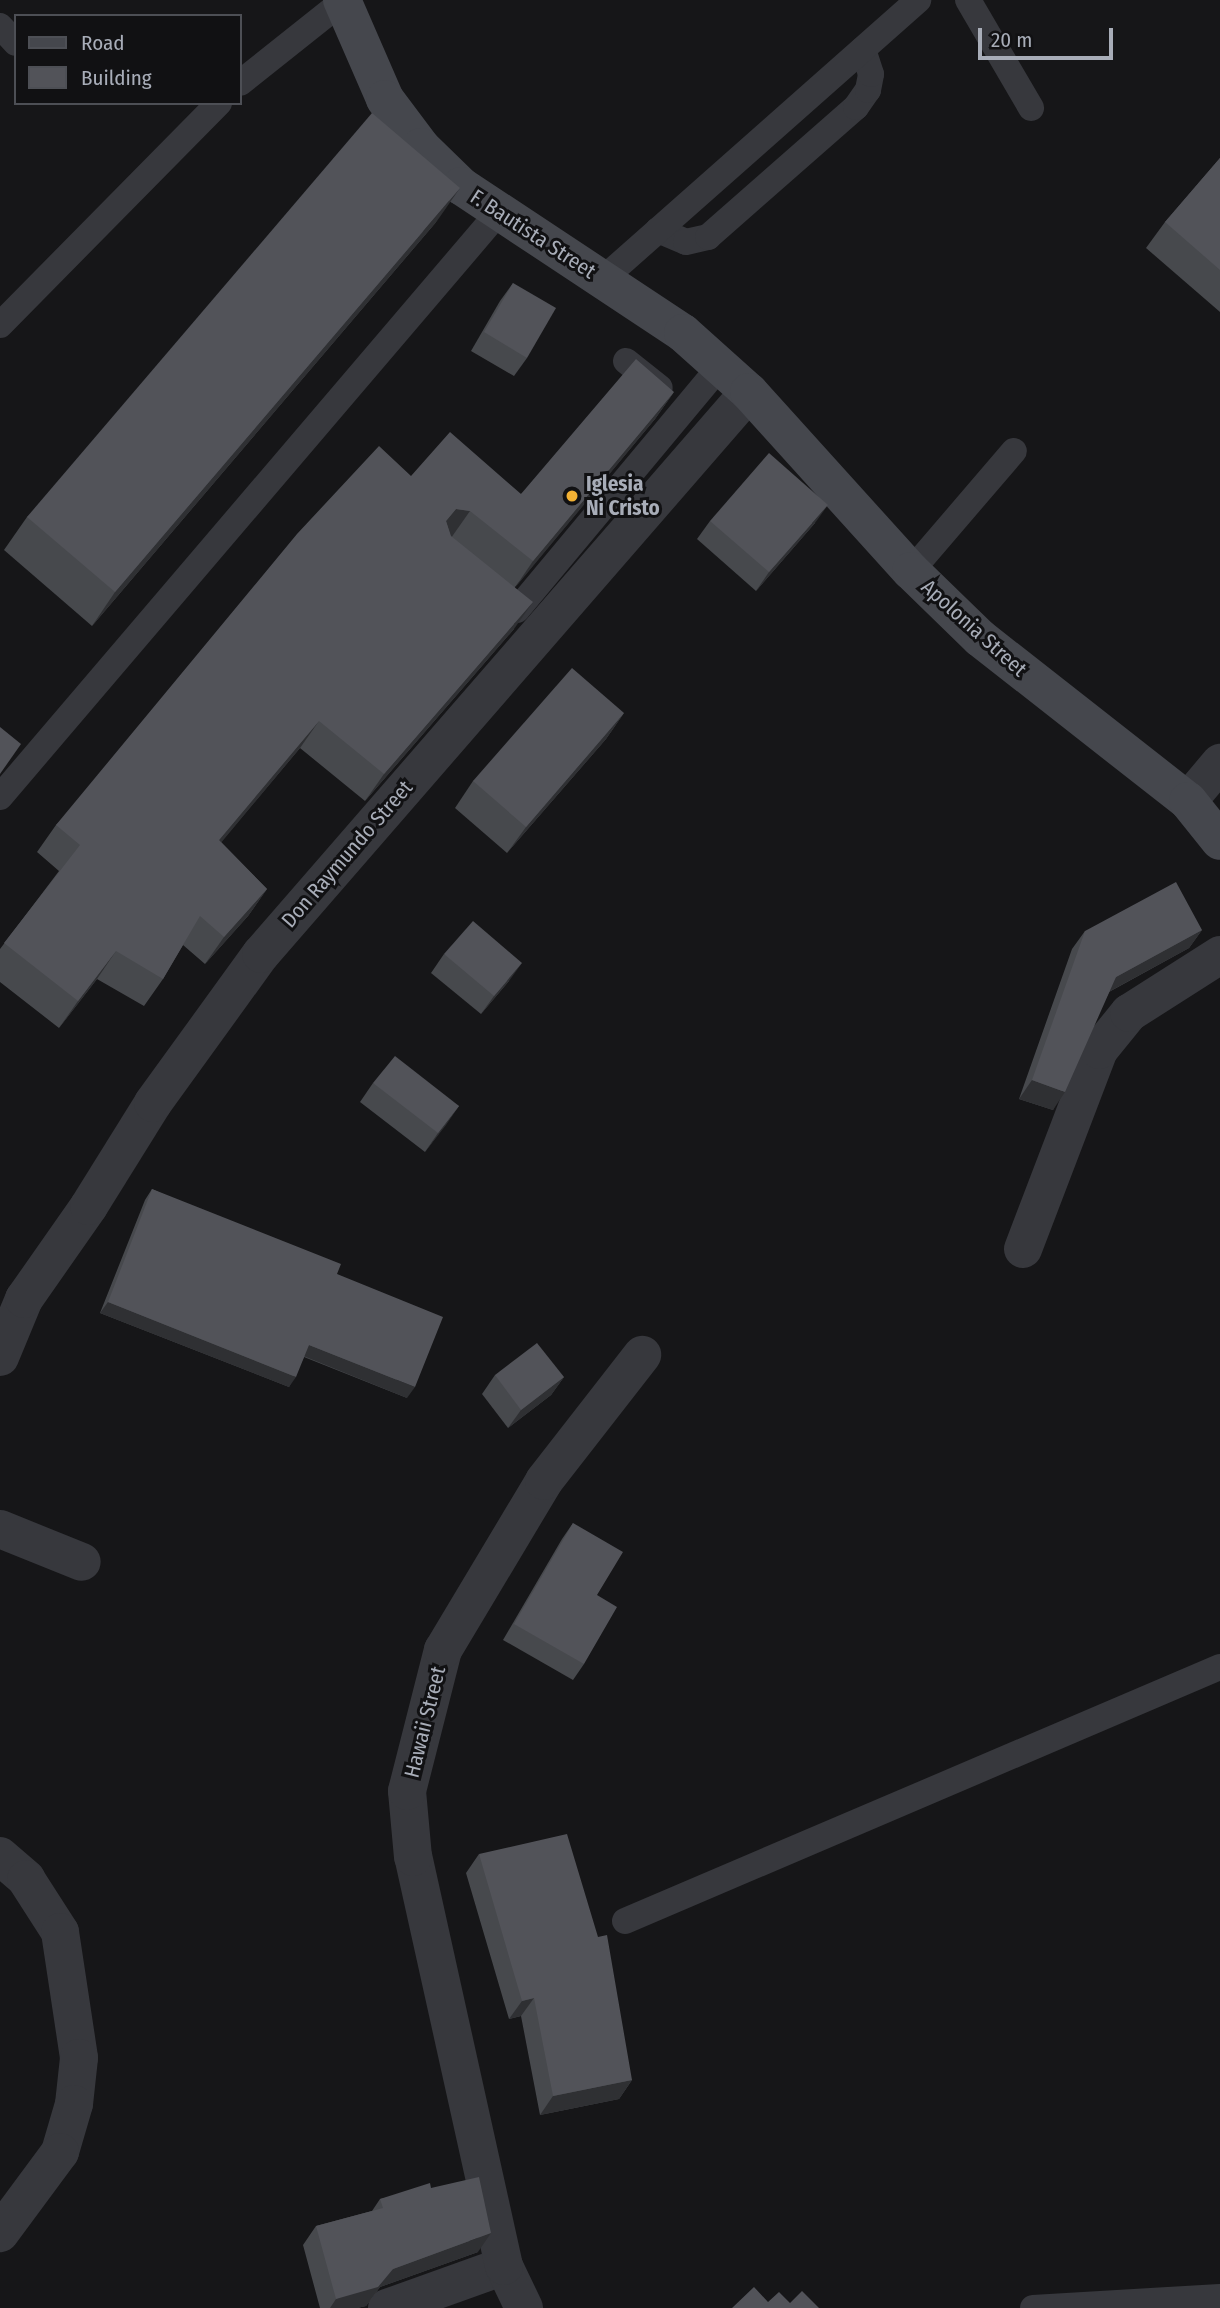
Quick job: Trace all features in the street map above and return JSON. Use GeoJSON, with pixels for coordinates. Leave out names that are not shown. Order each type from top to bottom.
{"type":"FeatureCollection","features":[{"type":"Feature","properties":{"kind":"main road","name":"F. Bautista Street"},"geometry":{"type":"LineString","coordinates":[[342,1],[392,108],[421,147],[498,214],[603,279],[682,333],[749,392]]}},
{"type":"Feature","properties":{"kind":"main road","name":"Apolonia Street"},"geometry":{"type":"LineString","coordinates":[[749,392],[911,571],[981,638],[1188,801],[1220,841]]}},
{"type":"Feature","properties":{"kind":"street","name":"Don Raymundo Street"},"geometry":{"type":"LineString","coordinates":[[0,1357],[12,1294],[89,1206],[153,1102],[261,954],[529,620],[749,392]]}},
{"type":"Feature","properties":{"kind":"street"},"geometry":{"type":"LineString","coordinates":[[1188,801],[1220,763]]}},
{"type":"Feature","properties":{"kind":"street"},"geometry":{"type":"LineString","coordinates":[[1023,1249],[1100,1050],[1129,1013],[1220,955]]}},
{"type":"Feature","properties":{"kind":"street","name":"Hawaii Street"},"geometry":{"type":"LineString","coordinates":[[524,2308],[504,2266],[414,1857],[407,1791],[443,1650],[544,1481],[642,1354]]}},
{"type":"Feature","properties":{"kind":"street"},"geometry":{"type":"LineString","coordinates":[[0,1529],[82,1562]]}},
{"type":"Feature","properties":{"kind":"street"},"geometry":{"type":"LineString","coordinates":[[0,1856],[26,1879],[60,1932],[79,2058],[74,2104],[60,2152],[0,2233]]}},
{"type":"Feature","properties":{"kind":"street"},"geometry":{"type":"LineString","coordinates":[[387,2308],[504,2266]]}},
{"type":"Feature","properties":{"kind":"lane"},"geometry":{"type":"LineString","coordinates":[[603,279],[918,0]]}},
{"type":"Feature","properties":{"kind":"lane"},"geometry":{"type":"LineString","coordinates":[[968,0],[1031,108]]}},
{"type":"Feature","properties":{"kind":"lane"},"geometry":{"type":"LineString","coordinates":[[242,81],[342,1]]}},
{"type":"Feature","properties":{"kind":"lane"},"geometry":{"type":"LineString","coordinates":[[0,26],[14,41]]}},
{"type":"Feature","properties":{"kind":"lane"},"geometry":{"type":"LineString","coordinates":[[658,230],[686,242],[708,237],[856,107],[868,90],[871,74],[863,49]]}},
{"type":"Feature","properties":{"kind":"lane"},"geometry":{"type":"LineString","coordinates":[[0,325],[217,105]]}},
{"type":"Feature","properties":{"kind":"lane"},"geometry":{"type":"LineString","coordinates":[[0,797],[498,214]]}},
{"type":"Feature","properties":{"kind":"lane"},"geometry":{"type":"LineString","coordinates":[[626,361],[685,409]]}},
{"type":"Feature","properties":{"kind":"lane"},"geometry":{"type":"LineString","coordinates":[[495,593],[529,620],[685,409],[720,366]]}},
{"type":"Feature","properties":{"kind":"lane"},"geometry":{"type":"LineString","coordinates":[[911,571],[1014,451]]}},
{"type":"Feature","properties":{"kind":"lane"},"geometry":{"type":"LineString","coordinates":[[625,1921],[1220,1667]]}},
{"type":"Feature","properties":{"kind":"lane"},"geometry":{"type":"LineString","coordinates":[[1033,2308],[1220,2297]]}},
{"type":"Feature","properties":{"kind":"building"},"geometry":{"type":"Polygon","coordinates":[[[372,113],[460,188],[115,592],[27,517],[372,113]]]}},
{"type":"Feature","properties":{"kind":"building"},"geometry":{"type":"Polygon","coordinates":[[[1220,158],[1220,270],[1165,222],[1220,158]]]}},
{"type":"Feature","properties":{"kind":"building"},"geometry":{"type":"Polygon","coordinates":[[[513,283],[556,308],[527,358],[484,332],[513,283]]]}},
{"type":"Feature","properties":{"kind":"building"},"geometry":{"type":"Polygon","coordinates":[[[636,359],[674,392],[533,561],[470,511],[456,509],[446,521],[451,536],[533,602],[384,774],[319,721],[219,840],[267,889],[224,937],[200,916],[163,979],[116,951],[78,1001],[4,943],[80,845],[56,825],[297,534],[379,446],[411,476],[450,432],[521,494],[636,359]]]}},
{"type":"Feature","properties":{"kind":"building"},"geometry":{"type":"Polygon","coordinates":[[[769,453],[828,505],[769,572],[710,521],[769,453]]]}},
{"type":"Feature","properties":{"kind":"building"},"geometry":{"type":"Polygon","coordinates":[[[572,668],[624,713],[526,827],[473,781],[572,668]]]}},
{"type":"Feature","properties":{"kind":"building"},"geometry":{"type":"Polygon","coordinates":[[[0,727],[21,744],[0,774],[0,727]]]}},
{"type":"Feature","properties":{"kind":"building"},"geometry":{"type":"Polygon","coordinates":[[[1176,882],[1202,930],[1116,977],[1065,1092],[1032,1080],[1085,931],[1176,882]]]}},
{"type":"Feature","properties":{"kind":"building"},"geometry":{"type":"Polygon","coordinates":[[[473,921],[522,963],[494,996],[444,954],[473,921]]]}},
{"type":"Feature","properties":{"kind":"building"},"geometry":{"type":"Polygon","coordinates":[[[395,1056],[459,1106],[438,1133],[373,1083],[395,1056]]]}},
{"type":"Feature","properties":{"kind":"building"},"geometry":{"type":"Polygon","coordinates":[[[152,1189],[341,1264],[337,1274],[443,1317],[415,1387],[309,1345],[296,1377],[108,1302],[152,1189]]]}},
{"type":"Feature","properties":{"kind":"building"},"geometry":{"type":"Polygon","coordinates":[[[537,1343],[564,1377],[521,1410],[495,1375],[537,1343]]]}},
{"type":"Feature","properties":{"kind":"building"},"geometry":{"type":"Polygon","coordinates":[[[573,1523],[623,1552],[597,1595],[617,1607],[584,1664],[514,1624],[573,1523]]]}},
{"type":"Feature","properties":{"kind":"building"},"geometry":{"type":"Polygon","coordinates":[[[567,1834],[598,1937],[607,1935],[632,2080],[553,2096],[534,1998],[522,2001],[479,1854],[567,1834]]]}},
{"type":"Feature","properties":{"kind":"building"},"geometry":{"type":"Polygon","coordinates":[[[479,2177],[491,2233],[393,2269],[378,2287],[336,2299],[316,2226],[383,2208],[380,2199],[430,2183],[431,2188],[479,2177]]]}},
{"type":"Feature","properties":{"kind":"building"},"geometry":{"type":"Polygon","coordinates":[[[754,2287],[768,2302],[779,2292],[790,2303],[802,2291],[819,2308],[732,2308],[754,2287]]]}},
{"type":"Feature","properties":{"kind":"place","name":"Iglesia Ni Cristo"},"geometry":{"type":"Point","coordinates":[572,496]}}]}
